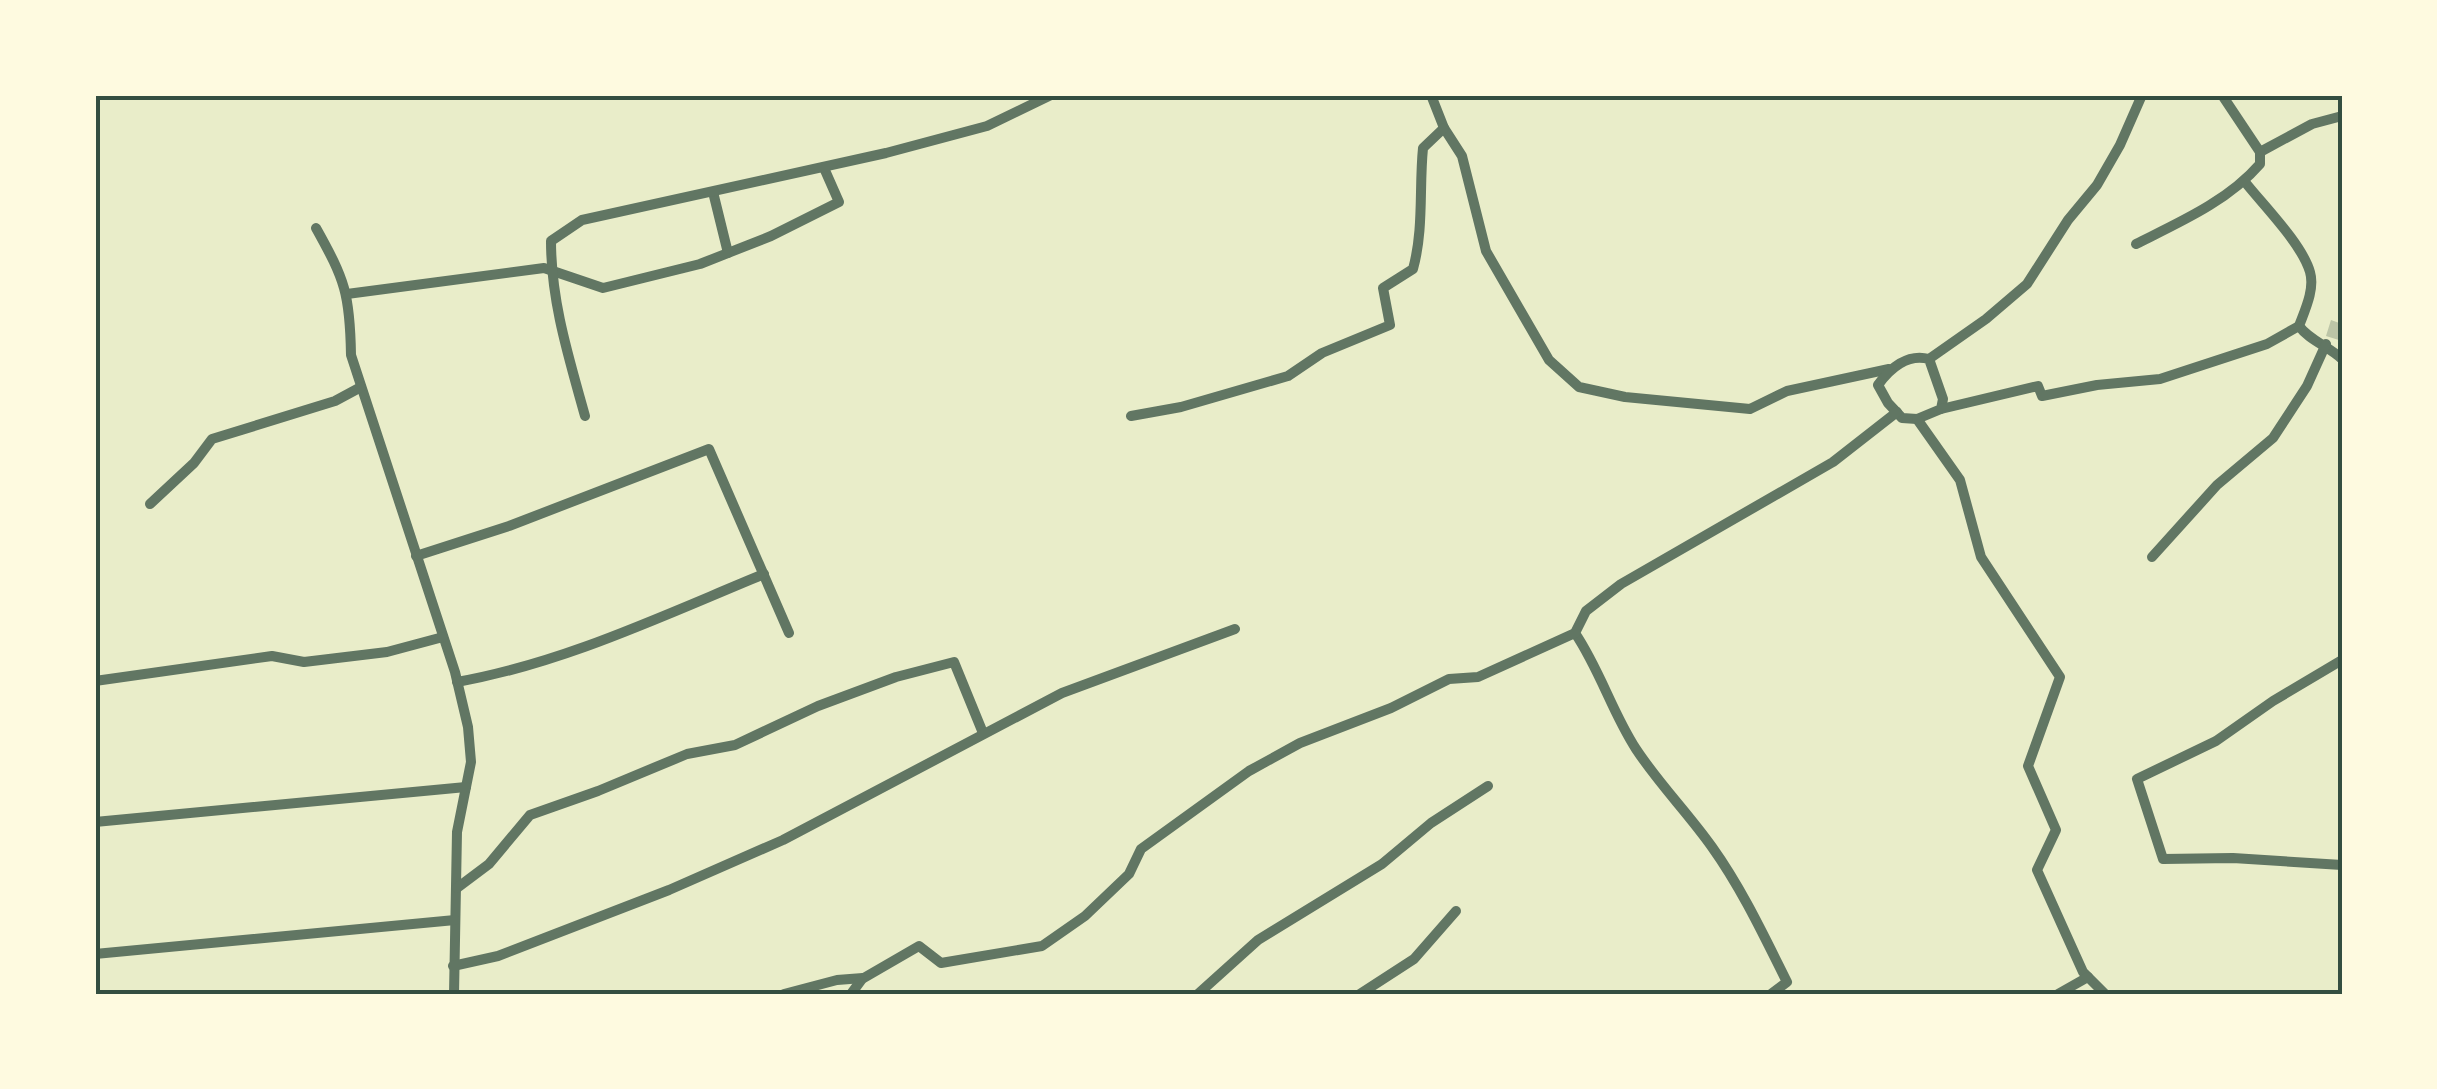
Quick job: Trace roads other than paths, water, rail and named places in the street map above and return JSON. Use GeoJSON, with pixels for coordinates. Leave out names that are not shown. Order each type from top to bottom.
{"type":"FeatureCollection","features":[{"type":"Feature","properties":{"kind":"street"},"geometry":{"type":"LineString","coordinates":[[585,416],[560,324],[551,270],[551,241],[582,220],[824,168],[987,126],[1051,95]]}},
{"type":"Feature","properties":{"kind":"street"},"geometry":{"type":"LineString","coordinates":[[1431,95],[1444,128],[1462,156],[1486,251],[1549,360],[1579,387],[1624,397],[1750,408],[1787,391],[1889,369],[1918,356],[1929,359]]}},
{"type":"Feature","properties":{"kind":"street"},"geometry":{"type":"LineString","coordinates":[[1929,359],[2027,284],[2068,220],[2097,184],[2142,95]]}},
{"type":"Feature","properties":{"kind":"street"},"geometry":{"type":"LineString","coordinates":[[2136,244],[2196,214],[2245,182],[2260,164],[2260,152],[2222,95]]}},
{"type":"Feature","properties":{"kind":"street"},"geometry":{"type":"LineString","coordinates":[[2260,152],[2312,124],[2342,116]]}},
{"type":"Feature","properties":{"kind":"street"},"geometry":{"type":"LineString","coordinates":[[1131,416],[1181,408],[1288,376],[1322,352],[1390,325],[1383,288],[1412,268],[1420,240],[1423,148],[1444,128]]}},
{"type":"Feature","properties":{"kind":"street"},"geometry":{"type":"LineString","coordinates":[[347,294],[551,270],[603,288],[700,264],[839,202],[824,168]]}},
{"type":"Feature","properties":{"kind":"street"},"geometry":{"type":"LineString","coordinates":[[1889,369],[1878,385],[1902,418],[1917,418],[1940,408],[2038,386],[2042,396],[2160,379],[2267,344],[2299,326],[2311,274],[2245,182]]}},
{"type":"Feature","properties":{"kind":"street"},"geometry":{"type":"LineString","coordinates":[[713,192],[728,253]]}},
{"type":"Feature","properties":{"kind":"street"},"geometry":{"type":"LineString","coordinates":[[316,228],[342,276],[351,355],[443,637],[468,727],[471,762],[458,832],[454,994]]}},
{"type":"Feature","properties":{"kind":"street"},"geometry":{"type":"LineString","coordinates":[[2299,326],[2306,336],[2326,344],[2342,359]]}},
{"type":"Feature","properties":{"kind":"street"},"geometry":{"type":"LineString","coordinates":[[2152,557],[2217,485],[2273,438],[2307,386],[2326,344]]}},
{"type":"Feature","properties":{"kind":"street"},"geometry":{"type":"LineString","coordinates":[[1929,359],[1943,399],[1940,408]]}},
{"type":"Feature","properties":{"kind":"street"},"geometry":{"type":"LineString","coordinates":[[150,504],[194,463],[212,439],[334,401],[362,388]]}},
{"type":"Feature","properties":{"kind":"street"},"geometry":{"type":"LineString","coordinates":[[851,994],[864,978],[919,946],[941,963],[1042,946],[1085,916],[1129,874],[1141,849],[1249,771],[1300,743],[1391,708],[1448,678],[1478,676],[1575,633],[1586,611],[1621,584],[1833,462],[1897,412]]}},
{"type":"Feature","properties":{"kind":"street"},"geometry":{"type":"LineString","coordinates":[[1917,418],[1960,480],[1981,557],[2060,676],[2028,766],[2056,830],[2038,870],[2057,920],[2088,977],[2105,994]]}},
{"type":"Feature","properties":{"kind":"street"},"geometry":{"type":"LineString","coordinates":[[416,556],[509,526],[710,449],[789,632]]}},
{"type":"Feature","properties":{"kind":"street"},"geometry":{"type":"LineString","coordinates":[[457,682],[514,672],[764,574]]}},
{"type":"Feature","properties":{"kind":"street"},"geometry":{"type":"LineString","coordinates":[[453,966],[498,956],[669,890],[783,840],[1062,693],[1234,629]]}},
{"type":"Feature","properties":{"kind":"street"},"geometry":{"type":"LineString","coordinates":[[1575,633],[1595,662],[1618,720],[1642,759],[1710,845],[1746,900],[1787,982],[1771,994]]}},
{"type":"Feature","properties":{"kind":"street"},"geometry":{"type":"LineString","coordinates":[[95,682],[272,656],[304,662],[387,652],[443,637]]}},
{"type":"Feature","properties":{"kind":"street"},"geometry":{"type":"LineString","coordinates":[[2342,660],[2216,741],[2138,779],[2163,859],[2234,858],[2342,865]]}},
{"type":"Feature","properties":{"kind":"street"},"geometry":{"type":"LineString","coordinates":[[457,888],[490,864],[530,815],[687,754],[735,744],[896,676],[954,662],[983,733]]}},
{"type":"Feature","properties":{"kind":"street"},"geometry":{"type":"LineString","coordinates":[[1198,994],[1258,940],[1382,864],[1431,823],[1488,786]]}},
{"type":"Feature","properties":{"kind":"street"},"geometry":{"type":"LineString","coordinates":[[95,822],[466,787]]}},
{"type":"Feature","properties":{"kind":"street"},"geometry":{"type":"LineString","coordinates":[[1360,994],[1414,959],[1456,912]]}},
{"type":"Feature","properties":{"kind":"street"},"geometry":{"type":"LineString","coordinates":[[95,954],[455,920]]}},
{"type":"Feature","properties":{"kind":"street"},"geometry":{"type":"LineString","coordinates":[[2058,994],[2088,977]]}},
{"type":"Feature","properties":{"kind":"street"},"geometry":{"type":"LineString","coordinates":[[784,994],[837,980],[864,978]]}}]}
